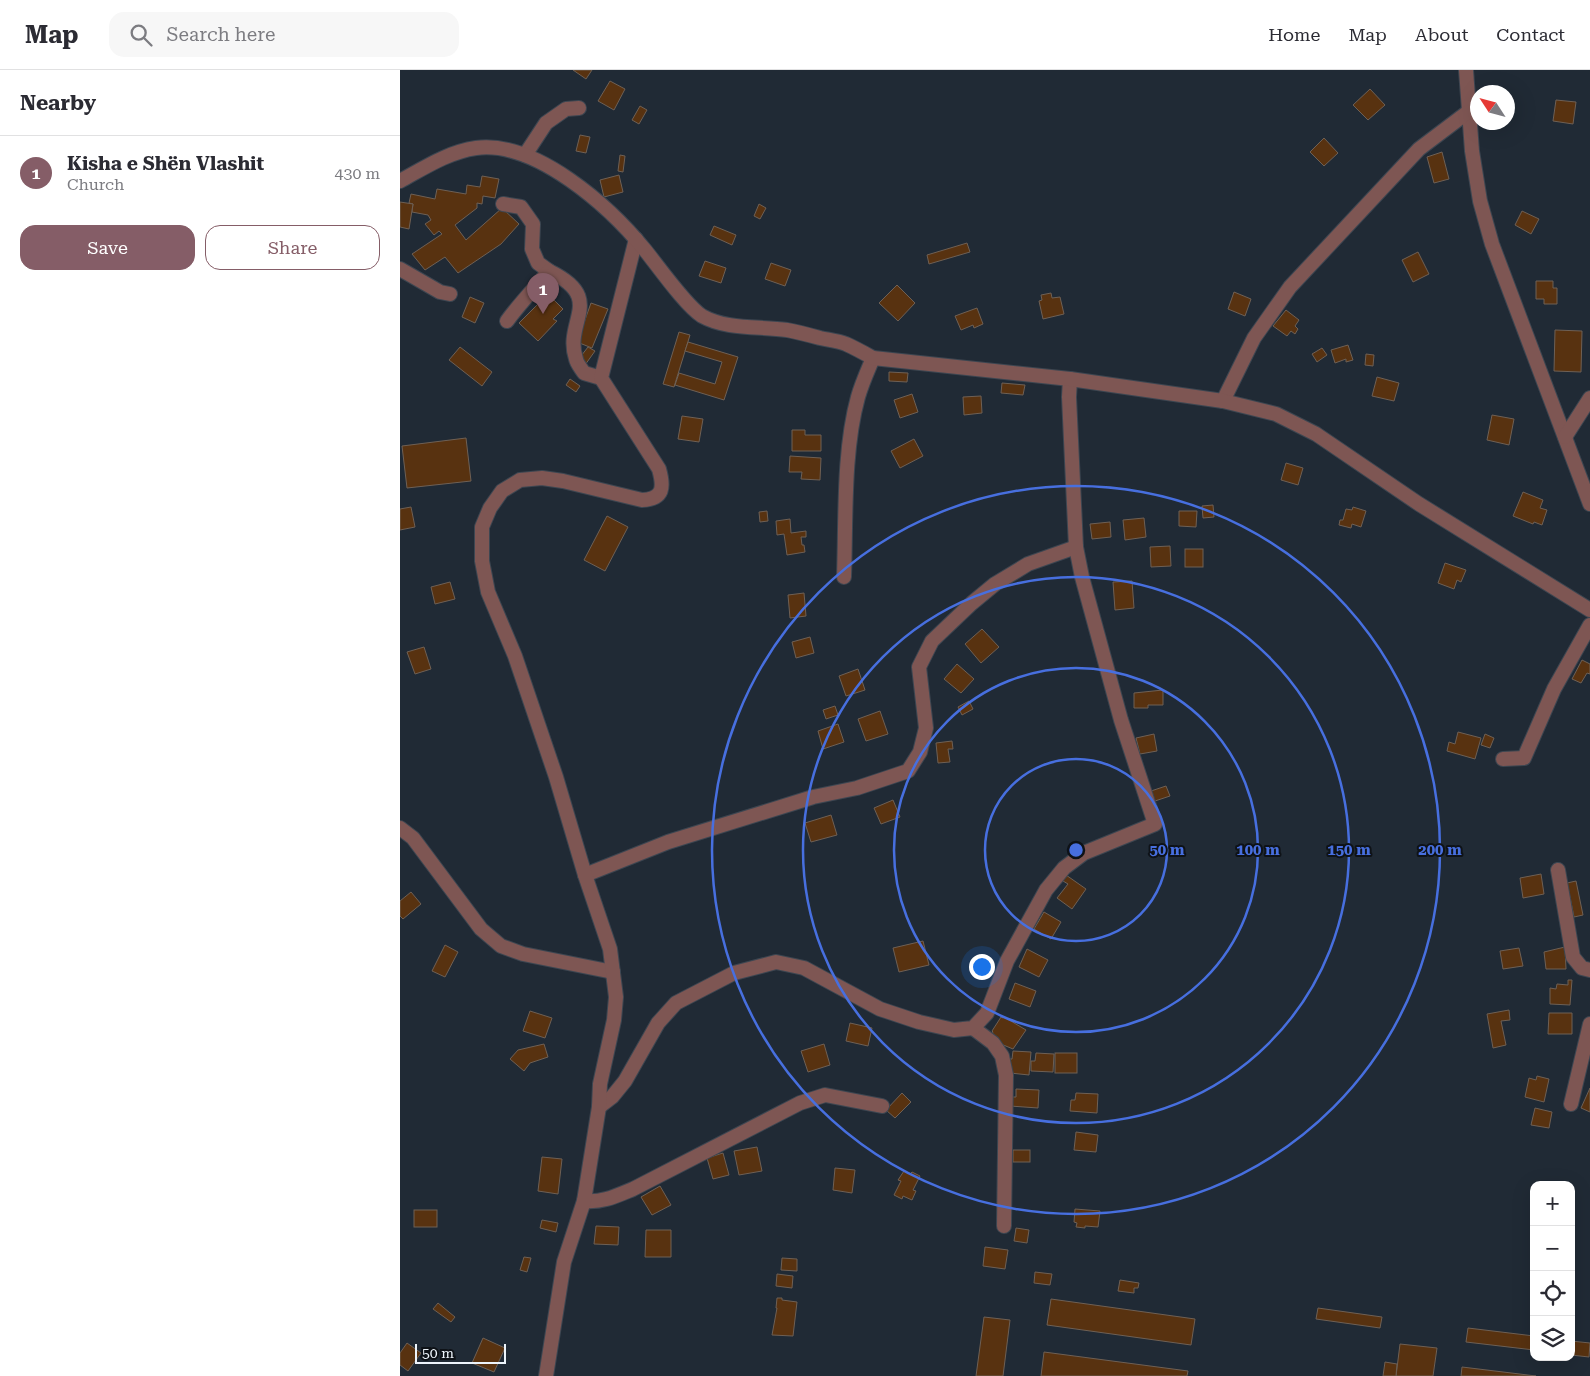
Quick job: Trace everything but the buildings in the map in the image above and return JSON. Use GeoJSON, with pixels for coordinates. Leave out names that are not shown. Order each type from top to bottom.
{"type":"FeatureCollection","features":[{"type":"Feature","properties":{"kind":"street"},"geometry":{"type":"LineString","coordinates":[[1466,70],[1472,151],[1480,201],[1492,244],[1590,504]]}},
{"type":"Feature","properties":{"kind":"street"},"geometry":{"type":"LineString","coordinates":[[525,155],[546,123],[566,108],[579,108]]}},
{"type":"Feature","properties":{"kind":"street"},"geometry":{"type":"LineString","coordinates":[[1223,401],[1254,338],[1290,288],[1419,149],[1468,112]]}},
{"type":"Feature","properties":{"kind":"street"},"geometry":{"type":"LineString","coordinates":[[400,181],[444,157],[476,148],[504,149],[525,155],[570,180],[597,199],[636,239],[699,314],[713,322],[788,330],[844,344],[873,358],[1070,379],[1223,401],[1276,414],[1316,434],[1419,504],[1590,610]]}},
{"type":"Feature","properties":{"kind":"street"},"geometry":{"type":"LineString","coordinates":[[503,204],[521,207],[533,224],[532,249],[538,262],[549,271],[564,278],[578,293],[580,310],[574,339],[576,359],[584,373],[601,378],[659,470],[662,482],[658,496],[651,500],[642,500],[563,481],[542,478],[520,480],[502,491],[490,508],[482,526],[482,561],[488,592],[515,656],[553,767],[585,875],[610,949],[616,997],[614,1020],[600,1084],[599,1107],[584,1201],[564,1262],[546,1376]]}},
{"type":"Feature","properties":{"kind":"street"},"geometry":{"type":"LineString","coordinates":[[601,378],[636,239]]}},
{"type":"Feature","properties":{"kind":"street"},"geometry":{"type":"LineString","coordinates":[[400,269],[440,292],[450,294]]}},
{"type":"Feature","properties":{"kind":"street"},"geometry":{"type":"LineString","coordinates":[[507,321],[521,302],[549,271]]}},
{"type":"Feature","properties":{"kind":"street"},"geometry":{"type":"LineString","coordinates":[[844,577],[848,463],[854,414],[858,396],[873,358]]}},
{"type":"Feature","properties":{"kind":"street"},"geometry":{"type":"LineString","coordinates":[[599,1107],[612,1098],[625,1081],[658,1023],[676,1003],[734,973],[776,962],[804,968],[880,1009],[919,1022],[954,1030],[973,1028],[987,1013],[1007,961],[1046,890],[1064,868],[1084,853],[1154,824],[1121,720],[1082,577],[1076,547],[1069,397],[1070,379]]}},
{"type":"Feature","properties":{"kind":"street"},"geometry":{"type":"LineString","coordinates":[[1565,438],[1590,398]]}},
{"type":"Feature","properties":{"kind":"street"},"geometry":{"type":"LineString","coordinates":[[585,875],[668,842],[814,797],[857,788],[908,771],[920,752],[926,728],[919,667],[932,641],[995,584],[1028,564],[1076,547]]}},
{"type":"Feature","properties":{"kind":"street"},"geometry":{"type":"LineString","coordinates":[[1503,759],[1524,758],[1554,689],[1590,626]]}},
{"type":"Feature","properties":{"kind":"street"},"geometry":{"type":"LineString","coordinates":[[400,828],[412,838],[480,929],[501,946],[523,954],[613,972]]}},
{"type":"Feature","properties":{"kind":"street"},"geometry":{"type":"LineString","coordinates":[[1558,870],[1573,957],[1582,968],[1590,970]]}},
{"type":"Feature","properties":{"kind":"street"},"geometry":{"type":"LineString","coordinates":[[1571,1104],[1590,1024]]}},
{"type":"Feature","properties":{"kind":"street"},"geometry":{"type":"LineString","coordinates":[[973,1028],[992,1043],[1002,1056],[1006,1075],[1004,1226]]}},
{"type":"Feature","properties":{"kind":"street"},"geometry":{"type":"LineString","coordinates":[[584,1201],[608,1200],[633,1189],[800,1102],[825,1095],[882,1106]]}},
{"type":"Feature","properties":{"kind":"place","name":"Kisha e Shën Vlashit"},"geometry":{"type":"Point","coordinates":[543,314]}}]}
